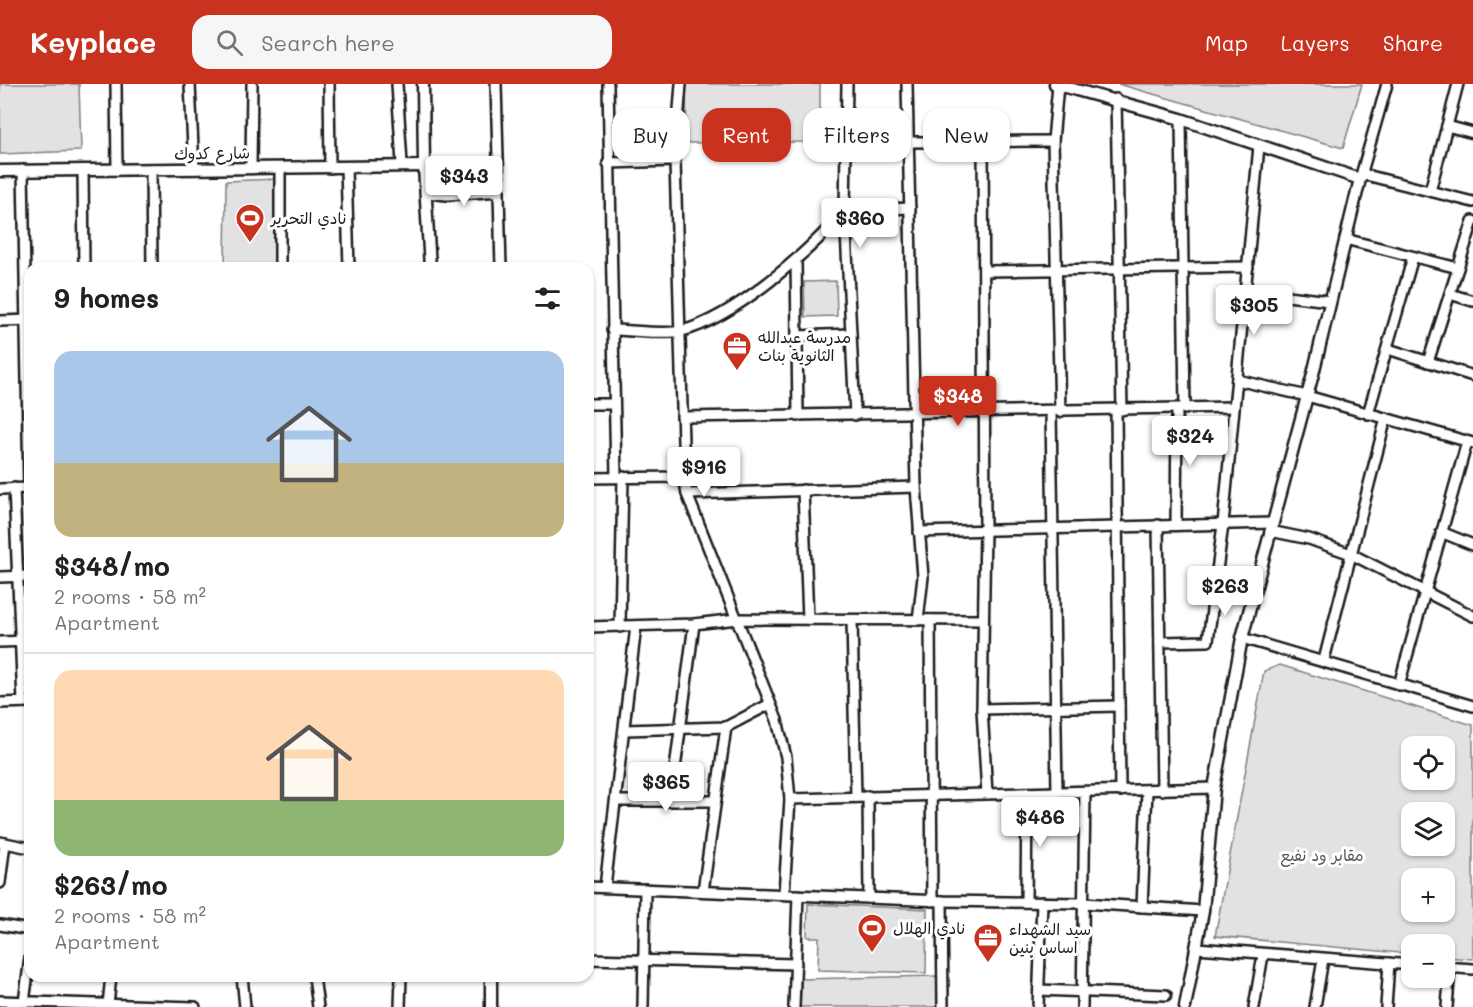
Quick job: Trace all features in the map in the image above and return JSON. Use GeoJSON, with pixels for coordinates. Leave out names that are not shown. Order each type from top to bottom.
{"type":"FeatureCollection","features":[{"type":"Feature","properties":{"kind":"street"},"geometry":{"type":"LineString","coordinates":[[116,84],[117,170]]}},
{"type":"Feature","properties":{"kind":"street"},"geometry":{"type":"LineString","coordinates":[[190,84],[194,169]]}},
{"type":"Feature","properties":{"kind":"street"},"geometry":{"type":"LineString","coordinates":[[251,167],[252,84]]}},
{"type":"Feature","properties":{"kind":"street"},"geometry":{"type":"LineString","coordinates":[[329,84],[330,168]]}},
{"type":"Feature","properties":{"kind":"street"},"geometry":{"type":"LineString","coordinates":[[397,84],[402,164]]}},
{"type":"Feature","properties":{"kind":"street"},"geometry":{"type":"LineString","coordinates":[[423,84],[424,166],[430,262]]}},
{"type":"Feature","properties":{"kind":"street"},"geometry":{"type":"LineString","coordinates":[[496,84],[501,262]]}},
{"type":"Feature","properties":{"kind":"street"},"geometry":{"type":"LineString","coordinates":[[608,84],[614,404],[620,477],[620,627]]}},
{"type":"Feature","properties":{"kind":"street"},"geometry":{"type":"LineString","coordinates":[[679,108],[681,84]]}},
{"type":"Feature","properties":{"kind":"street"},"geometry":{"type":"LineString","coordinates":[[847,84],[845,211],[855,415]]}},
{"type":"Feature","properties":{"kind":"street"},"geometry":{"type":"LineString","coordinates":[[907,84],[908,108]]}},
{"type":"Feature","properties":{"kind":"street"},"geometry":{"type":"LineString","coordinates":[[1057,793],[1054,527],[1057,270],[1053,141],[1056,84],[1116,99],[1361,177],[1473,202]]}},
{"type":"Feature","properties":{"kind":"street"},"geometry":{"type":"LineString","coordinates":[[1185,1007],[1203,911],[1214,789],[1242,638],[1387,84]]}},
{"type":"Feature","properties":{"kind":"street"},"geometry":{"type":"LineString","coordinates":[[1430,191],[1458,84]]}},
{"type":"Feature","properties":{"kind":"street"},"geometry":{"type":"LineString","coordinates":[[1116,99],[1120,269],[1120,791]]}},
{"type":"Feature","properties":{"kind":"street"},"geometry":{"type":"LineString","coordinates":[[1176,525],[1181,409],[1181,119]]}},
{"type":"Feature","properties":{"kind":"street"},"geometry":{"type":"LineString","coordinates":[[1447,126],[1473,133]]}},
{"type":"Feature","properties":{"kind":"street"},"geometry":{"type":"LineString","coordinates":[[1010,142],[1053,141]]}},
{"type":"Feature","properties":{"kind":"street"},"geometry":{"type":"LineString","coordinates":[[1160,642],[1208,641],[1223,524],[1259,146]]}},
{"type":"Feature","properties":{"kind":"street"},"geometry":{"type":"LineString","coordinates":[[609,163],[642,162]]}},
{"type":"Feature","properties":{"kind":"street"},"geometry":{"type":"LineString","coordinates":[[675,162],[684,477],[687,494],[777,720],[786,757],[790,799],[784,894]]}},
{"type":"Feature","properties":{"kind":"street"},"geometry":{"type":"LineString","coordinates":[[909,162],[916,488],[923,577],[918,620]]}},
{"type":"Feature","properties":{"kind":"street"},"geometry":{"type":"LineString","coordinates":[[983,162],[985,529],[982,709],[987,794]]}},
{"type":"Feature","properties":{"kind":"street","name":"شارع كدوك"},"geometry":{"type":"LineString","coordinates":[[0,171],[330,168],[402,164],[424,166]]}},
{"type":"Feature","properties":{"kind":"street"},"geometry":{"type":"LineString","coordinates":[[346,167],[349,262]]}},
{"type":"Feature","properties":{"kind":"street"},"geometry":{"type":"LineString","coordinates":[[280,168],[280,262]]}},
{"type":"Feature","properties":{"kind":"street"},"geometry":{"type":"LineString","coordinates":[[151,169],[152,262]]}},
{"type":"Feature","properties":{"kind":"street"},"geometry":{"type":"LineString","coordinates":[[22,170],[26,262]]}},
{"type":"Feature","properties":{"kind":"street"},"geometry":{"type":"LineString","coordinates":[[82,170],[84,262]]}},
{"type":"Feature","properties":{"kind":"street"},"geometry":{"type":"LineString","coordinates":[[427,193],[447,195],[500,191]]}},
{"type":"Feature","properties":{"kind":"street"},"geometry":{"type":"LineString","coordinates":[[612,330],[681,331],[717,315],[768,282],[814,246],[845,211],[910,208]]}},
{"type":"Feature","properties":{"kind":"street"},"geometry":{"type":"LineString","coordinates":[[1428,362],[1473,221]]}},
{"type":"Feature","properties":{"kind":"street"},"geometry":{"type":"LineString","coordinates":[[1345,239],[1458,267]]}},
{"type":"Feature","properties":{"kind":"street"},"geometry":{"type":"LineString","coordinates":[[1368,414],[1413,257]]}},
{"type":"Feature","properties":{"kind":"street"},"geometry":{"type":"LineString","coordinates":[[796,260],[798,416]]}},
{"type":"Feature","properties":{"kind":"street"},"geometry":{"type":"LineString","coordinates":[[984,271],[1248,267]]}},
{"type":"Feature","properties":{"kind":"street"},"geometry":{"type":"LineString","coordinates":[[1245,291],[1330,301]]}},
{"type":"Feature","properties":{"kind":"street"},"geometry":{"type":"LineString","coordinates":[[1450,294],[1473,301]]}},
{"type":"Feature","properties":{"kind":"street"},"geometry":{"type":"LineString","coordinates":[[0,321],[24,320]]}},
{"type":"Feature","properties":{"kind":"street"},"geometry":{"type":"LineString","coordinates":[[796,336],[851,334]]}},
{"type":"Feature","properties":{"kind":"street"},"geometry":{"type":"LineString","coordinates":[[1388,349],[1473,376]]}},
{"type":"Feature","properties":{"kind":"street"},"geometry":{"type":"LineString","coordinates":[[1237,380],[1307,396],[1470,442],[1399,685]]}},
{"type":"Feature","properties":{"kind":"street"},"geometry":{"type":"LineString","coordinates":[[594,404],[614,404]]}},
{"type":"Feature","properties":{"kind":"street"},"geometry":{"type":"LineString","coordinates":[[682,417],[1234,408]]}},
{"type":"Feature","properties":{"kind":"street"},"geometry":{"type":"LineString","coordinates":[[1324,660],[1386,418]]}},
{"type":"Feature","properties":{"kind":"street"},"geometry":{"type":"LineString","coordinates":[[594,478],[684,477]]}},
{"type":"Feature","properties":{"kind":"street"},"geometry":{"type":"LineString","coordinates":[[14,488],[24,623]]}},
{"type":"Feature","properties":{"kind":"street"},"geometry":{"type":"LineString","coordinates":[[0,489],[24,488]]}},
{"type":"Feature","properties":{"kind":"street"},"geometry":{"type":"LineString","coordinates":[[687,494],[916,488]]}},
{"type":"Feature","properties":{"kind":"street"},"geometry":{"type":"LineString","coordinates":[[803,490],[808,619]]}},
{"type":"Feature","properties":{"kind":"street"},"geometry":{"type":"LineString","coordinates":[[919,532],[1223,524],[1271,527],[1351,554],[1473,616]]}},
{"type":"Feature","properties":{"kind":"street"},"geometry":{"type":"LineString","coordinates":[[1158,525],[1162,790]]}},
{"type":"Feature","properties":{"kind":"street"},"geometry":{"type":"LineString","coordinates":[[1442,532],[1473,545]]}},
{"type":"Feature","properties":{"kind":"street"},"geometry":{"type":"LineString","coordinates":[[0,577],[24,577]]}},
{"type":"Feature","properties":{"kind":"street"},"geometry":{"type":"LineString","coordinates":[[594,627],[694,624],[737,619],[983,620]]}},
{"type":"Feature","properties":{"kind":"street"},"geometry":{"type":"LineString","coordinates":[[852,620],[856,796]]}},
{"type":"Feature","properties":{"kind":"street"},"geometry":{"type":"LineString","coordinates":[[930,620],[933,795],[943,1007]]}},
{"type":"Feature","properties":{"kind":"street"},"geometry":{"type":"LineString","coordinates":[[671,800],[694,624]]}},
{"type":"Feature","properties":{"kind":"street"},"geometry":{"type":"LineString","coordinates":[[605,887],[618,801],[636,626]]}},
{"type":"Feature","properties":{"kind":"street"},"geometry":{"type":"LineString","coordinates":[[1242,638],[1324,660],[1473,706]]}},
{"type":"Feature","properties":{"kind":"street"},"geometry":{"type":"LineString","coordinates":[[0,642],[24,641]]}},
{"type":"Feature","properties":{"kind":"street"},"geometry":{"type":"LineString","coordinates":[[0,703],[24,702]]}},
{"type":"Feature","properties":{"kind":"street"},"geometry":{"type":"LineString","coordinates":[[625,730],[681,726],[726,727],[770,704]]}},
{"type":"Feature","properties":{"kind":"street"},"geometry":{"type":"LineString","coordinates":[[982,709],[1119,706]]}},
{"type":"Feature","properties":{"kind":"street"},"geometry":{"type":"LineString","coordinates":[[703,891],[726,727]]}},
{"type":"Feature","properties":{"kind":"street"},"geometry":{"type":"LineString","coordinates":[[790,799],[1214,789]]}},
{"type":"Feature","properties":{"kind":"street"},"geometry":{"type":"LineString","coordinates":[[1142,907],[1147,790]]}},
{"type":"Feature","properties":{"kind":"street"},"geometry":{"type":"LineString","coordinates":[[1082,1007],[1085,792]]}},
{"type":"Feature","properties":{"kind":"street"},"geometry":{"type":"LineString","coordinates":[[1026,902],[1027,793]]}},
{"type":"Feature","properties":{"kind":"street"},"geometry":{"type":"LineString","coordinates":[[868,796],[869,898]]}},
{"type":"Feature","properties":{"kind":"street"},"geometry":{"type":"LineString","coordinates":[[618,801],[716,801]]}},
{"type":"Feature","properties":{"kind":"street"},"geometry":{"type":"LineString","coordinates":[[0,883],[3,843],[24,847]]}},
{"type":"Feature","properties":{"kind":"street"},"geometry":{"type":"LineString","coordinates":[[594,887],[937,901],[1084,903],[1203,911]]}},
{"type":"Feature","properties":{"kind":"street"},"geometry":{"type":"LineString","coordinates":[[643,1007],[645,889]]}},
{"type":"Feature","properties":{"kind":"street"},"geometry":{"type":"LineString","coordinates":[[794,1007],[798,895]]}},
{"type":"Feature","properties":{"kind":"street"},"geometry":{"type":"LineString","coordinates":[[1038,1007],[1042,902]]}},
{"type":"Feature","properties":{"kind":"street"},"geometry":{"type":"LineString","coordinates":[[0,925],[24,929]]}},
{"type":"Feature","properties":{"kind":"street"},"geometry":{"type":"LineString","coordinates":[[1197,948],[1263,955],[1401,964]]}},
{"type":"Feature","properties":{"kind":"street"},"geometry":{"type":"LineString","coordinates":[[1254,1007],[1263,955]]}},
{"type":"Feature","properties":{"kind":"street"},"geometry":{"type":"LineString","coordinates":[[594,959],[796,964]]}},
{"type":"Feature","properties":{"kind":"street"},"geometry":{"type":"LineString","coordinates":[[1315,1007],[1323,959]]}},
{"type":"Feature","properties":{"kind":"street"},"geometry":{"type":"LineString","coordinates":[[1386,1007],[1389,963]]}},
{"type":"Feature","properties":{"kind":"street"},"geometry":{"type":"LineString","coordinates":[[1455,968],[1473,969]]}},
{"type":"Feature","properties":{"kind":"street"},"geometry":{"type":"LineString","coordinates":[[24,1002],[27,982]]}},
{"type":"Feature","properties":{"kind":"street"},"geometry":{"type":"LineString","coordinates":[[108,1005],[110,982]]}},
{"type":"Feature","properties":{"kind":"street"},"geometry":{"type":"LineString","coordinates":[[243,982],[245,1007]]}},
{"type":"Feature","properties":{"kind":"street"},"geometry":{"type":"LineString","coordinates":[[315,982],[318,1007]]}},
{"type":"Feature","properties":{"kind":"street"},"geometry":{"type":"LineString","coordinates":[[400,1007],[401,982]]}},
{"type":"Feature","properties":{"kind":"street"},"geometry":{"type":"LineString","coordinates":[[490,982],[491,1007]]}},
{"type":"Feature","properties":{"kind":"street"},"geometry":{"type":"LineString","coordinates":[[1447,988],[1447,1007]]}},
{"type":"Feature","properties":{"kind":"street"},"geometry":{"type":"LineString","coordinates":[[1039,990],[1166,995]]}},
{"type":"Feature","properties":{"kind":"street"},"geometry":{"type":"LineString","coordinates":[[6,1003],[195,1007]]}},
{"type":"Feature","properties":{"kind":"green space"},"geometry":{"type":"Polygon","coordinates":[[[0,84],[79,84],[81,151],[0,154],[0,84]]]}},
{"type":"Feature","properties":{"kind":"green space"},"geometry":{"type":"Polygon","coordinates":[[[686,84],[820,84],[820,108],[803,108],[803,142],[791,142],[791,108],[702,108],[702,143],[690,143],[690,108],[686,108],[686,84]]]}},
{"type":"Feature","properties":{"kind":"green space"},"geometry":{"type":"Polygon","coordinates":[[[1118,84],[1362,84],[1343,148],[1118,84]]]}},
{"type":"Feature","properties":{"kind":"green space","name":"نادي التحرير"},"geometry":{"type":"Polygon","coordinates":[[[275,179],[276,262],[225,262],[226,181],[275,179]]]}},
{"type":"Feature","properties":{"kind":"green space"},"geometry":{"type":"Polygon","coordinates":[[[836,281],[837,316],[805,317],[804,282],[836,281]]]}},
{"type":"Feature","properties":{"kind":"green space","name":"مقابر ود نفيع"},"geometry":{"type":"Polygon","coordinates":[[[1280,665],[1473,725],[1473,959],[1455,958],[1455,934],[1401,934],[1401,953],[1215,936],[1264,671],[1280,665]]]}},
{"type":"Feature","properties":{"kind":"green space","name":"نادي الهلال"},"geometry":{"type":"Polygon","coordinates":[[[808,904],[927,909],[926,973],[818,970],[819,937],[807,937],[808,904]]]}},
{"type":"Feature","properties":{"kind":"green space"},"geometry":{"type":"Polygon","coordinates":[[[938,976],[938,1007],[800,1007],[801,979],[938,976]]]}},
{"type":"Feature","properties":{"kind":"place","name":"نادي التحرير"},"geometry":{"type":"Point","coordinates":[250,244]}},
{"type":"Feature","properties":{"kind":"place","name":"مدرسة عبدالله الثانوية بنات"},"geometry":{"type":"Point","coordinates":[737,372]}},
{"type":"Feature","properties":{"kind":"place","name":"نادي الهلال"},"geometry":{"type":"Point","coordinates":[872,954]}},
{"type":"Feature","properties":{"kind":"place","name":"سيد الشهداء اساس بنين"},"geometry":{"type":"Point","coordinates":[988,964]}}]}
